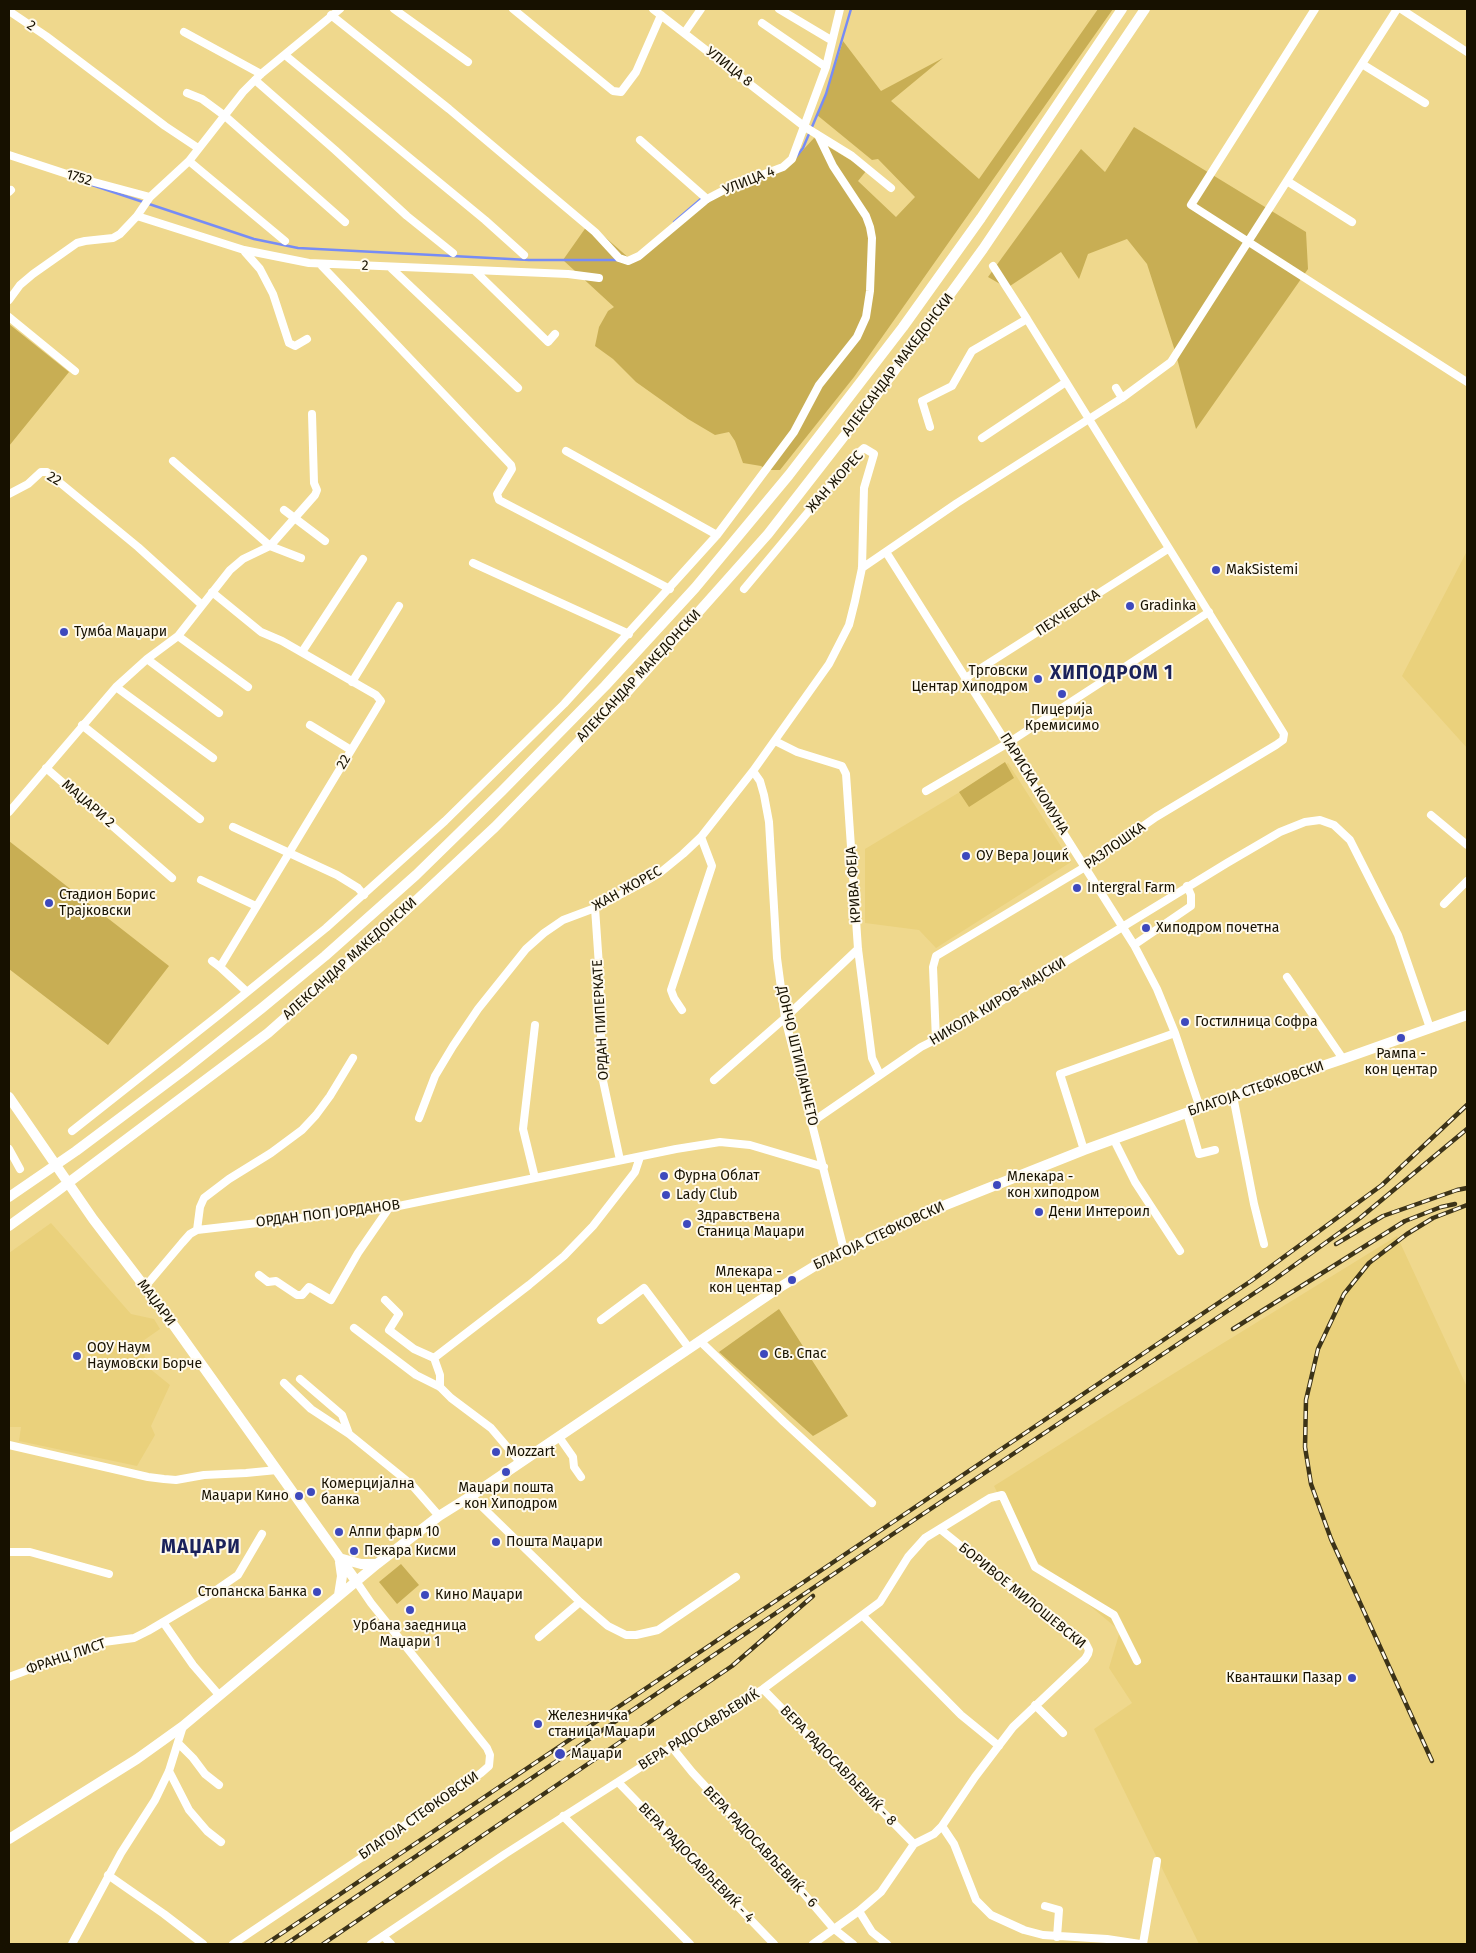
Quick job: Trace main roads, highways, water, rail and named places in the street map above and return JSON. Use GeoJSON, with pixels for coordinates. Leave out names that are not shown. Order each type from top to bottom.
{"type":"FeatureCollection","features":[{"type":"Feature","properties":{"kind":"waterway"},"geometry":{"type":"LineString","coordinates":[[796,157],[803,148],[826,94],[851,9]]}},
{"type":"Feature","properties":{"kind":"waterway"},"geometry":{"type":"LineString","coordinates":[[727,185],[743,178]]}},
{"type":"Feature","properties":{"kind":"waterway"},"geometry":{"type":"LineString","coordinates":[[86,183],[254,239],[298,248],[529,260],[618,260]]}},
{"type":"Feature","properties":{"kind":"waterway"},"geometry":{"type":"LineString","coordinates":[[674,222],[702,198]]}},
{"type":"Feature","properties":{"kind":"railway"},"geometry":{"type":"LineString","coordinates":[[266,1944],[1251,1281],[1382,1185],[1467,1105]]}},
{"type":"Feature","properties":{"kind":"railway"},"geometry":{"type":"LineString","coordinates":[[286,1944],[890,1536],[1271,1282],[1360,1218],[1467,1129]]}},
{"type":"Feature","properties":{"kind":"railway"},"geometry":{"type":"LineString","coordinates":[[1336,1244],[1383,1216],[1467,1188]]}},
{"type":"Feature","properties":{"kind":"railway"},"geometry":{"type":"LineString","coordinates":[[1233,1329],[1405,1221],[1441,1207],[1455,1204]]}},
{"type":"Feature","properties":{"kind":"railway"},"geometry":{"type":"LineString","coordinates":[[1432,1761],[1331,1539],[1311,1484],[1305,1447],[1306,1400],[1318,1349],[1344,1294],[1369,1263],[1407,1234],[1433,1218],[1467,1205]]}},
{"type":"Feature","properties":{"kind":"railway"},"geometry":{"type":"LineString","coordinates":[[323,1944],[732,1666],[813,1596]]}},
{"type":"Feature","properties":{"kind":"place","name":"MakSistemi"},"geometry":{"type":"Point","coordinates":[1216,570]}},
{"type":"Feature","properties":{"kind":"place","name":"Gradinka"},"geometry":{"type":"Point","coordinates":[1130,606]}},
{"type":"Feature","properties":{"kind":"place","name":"Тумба Маџари"},"geometry":{"type":"Point","coordinates":[64,632]}},
{"type":"Feature","properties":{"kind":"place","name":"Трговски Центар Хиподром"},"geometry":{"type":"Point","coordinates":[1038,679]}},
{"type":"Feature","properties":{"kind":"place","name":"Пицерија Кремисимо"},"geometry":{"type":"Point","coordinates":[1062,694]}},
{"type":"Feature","properties":{"kind":"place","name":"ОУ Вера Јоциќ"},"geometry":{"type":"Point","coordinates":[966,856]}},
{"type":"Feature","properties":{"kind":"place","name":"Intergral Farm"},"geometry":{"type":"Point","coordinates":[1077,888]}},
{"type":"Feature","properties":{"kind":"place","name":"Стадион Борис Трајковски"},"geometry":{"type":"Point","coordinates":[49,903]}},
{"type":"Feature","properties":{"kind":"place","name":"Хиподром почетна"},"geometry":{"type":"Point","coordinates":[1146,928]}},
{"type":"Feature","properties":{"kind":"place","name":"Гостилница Софра"},"geometry":{"type":"Point","coordinates":[1185,1022]}},
{"type":"Feature","properties":{"kind":"place","name":"Рампа - кон центар"},"geometry":{"type":"Point","coordinates":[1401,1038]}},
{"type":"Feature","properties":{"kind":"place","name":"Фурна Облат"},"geometry":{"type":"Point","coordinates":[664,1176]}},
{"type":"Feature","properties":{"kind":"place","name":"Млекара - кон хиподром"},"geometry":{"type":"Point","coordinates":[997,1185]}},
{"type":"Feature","properties":{"kind":"place","name":"Lady Club"},"geometry":{"type":"Point","coordinates":[666,1195]}},
{"type":"Feature","properties":{"kind":"place","name":"Дени Интероил"},"geometry":{"type":"Point","coordinates":[1039,1212]}},
{"type":"Feature","properties":{"kind":"place","name":"Здравствена Станица Маџари"},"geometry":{"type":"Point","coordinates":[687,1224]}},
{"type":"Feature","properties":{"kind":"place","name":"Млекара - кон центар"},"geometry":{"type":"Point","coordinates":[792,1280]}},
{"type":"Feature","properties":{"kind":"place","name":"Св. Спас"},"geometry":{"type":"Point","coordinates":[764,1354]}},
{"type":"Feature","properties":{"kind":"place","name":"ООУ Наум Наумовски Борче"},"geometry":{"type":"Point","coordinates":[77,1356]}},
{"type":"Feature","properties":{"kind":"place","name":"Mozzart"},"geometry":{"type":"Point","coordinates":[496,1452]}},
{"type":"Feature","properties":{"kind":"place","name":"Маџари пошта - кон Хиподром"},"geometry":{"type":"Point","coordinates":[506,1472]}},
{"type":"Feature","properties":{"kind":"place","name":"Комерцијална банка"},"geometry":{"type":"Point","coordinates":[311,1492]}},
{"type":"Feature","properties":{"kind":"place","name":"Маџари Кино"},"geometry":{"type":"Point","coordinates":[299,1496]}},
{"type":"Feature","properties":{"kind":"place","name":"Алпи фарм 10"},"geometry":{"type":"Point","coordinates":[339,1532]}},
{"type":"Feature","properties":{"kind":"place","name":"Пошта Маџари"},"geometry":{"type":"Point","coordinates":[496,1542]}},
{"type":"Feature","properties":{"kind":"place","name":"Пекара Кисми"},"geometry":{"type":"Point","coordinates":[354,1551]}},
{"type":"Feature","properties":{"kind":"place","name":"Стопанска Банка"},"geometry":{"type":"Point","coordinates":[317,1592]}},
{"type":"Feature","properties":{"kind":"place","name":"Кино Маџари"},"geometry":{"type":"Point","coordinates":[425,1595]}},
{"type":"Feature","properties":{"kind":"place","name":"Урбана заедница Маџари 1"},"geometry":{"type":"Point","coordinates":[410,1610]}},
{"type":"Feature","properties":{"kind":"place","name":"Кванташки Пазар"},"geometry":{"type":"Point","coordinates":[1352,1678]}},
{"type":"Feature","properties":{"kind":"place","name":"Железничка станица Маџари"},"geometry":{"type":"Point","coordinates":[538,1724]}},
{"type":"Feature","properties":{"kind":"place","name":"Маџари"},"geometry":{"type":"Point","coordinates":[560,1754]}},
{"type":"Feature","properties":{"kind":"district","name":"ХИПОДРОМ 1"},"geometry":{"type":"Point","coordinates":[1112,674]}},
{"type":"Feature","properties":{"kind":"district","name":"МАЏАРИ"},"geometry":{"type":"Point","coordinates":[201,1548]}}]}
